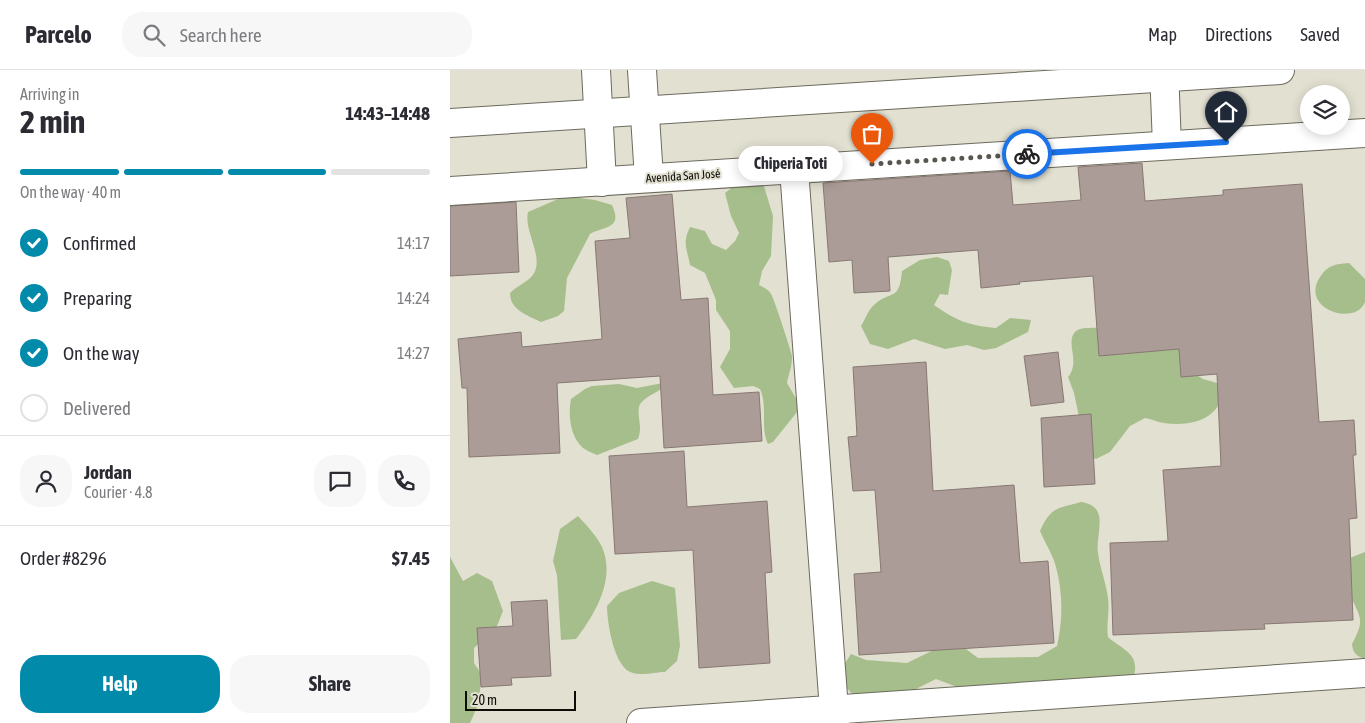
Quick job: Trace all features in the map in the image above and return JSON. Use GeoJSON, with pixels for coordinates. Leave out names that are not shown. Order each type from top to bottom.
{"type":"FeatureCollection","features":[{"type":"Feature","properties":{"kind":"street"},"geometry":{"type":"LineString","coordinates":[[596,70],[602,182]]}},
{"type":"Feature","properties":{"kind":"street"},"geometry":{"type":"LineString","coordinates":[[642,70],[649,178]]}},
{"type":"Feature","properties":{"kind":"street"},"geometry":{"type":"LineString","coordinates":[[450,123],[1164,74],[1280,70]]}},
{"type":"Feature","properties":{"kind":"street"},"geometry":{"type":"LineString","coordinates":[[1164,74],[1167,145]]}},
{"type":"Feature","properties":{"kind":"street","name":"Avenida San José"},"geometry":{"type":"LineString","coordinates":[[450,192],[1365,133]]}},
{"type":"Feature","properties":{"kind":"street"},"geometry":{"type":"LineString","coordinates":[[794,170],[835,716]]}},
{"type":"Feature","properties":{"kind":"street"},"geometry":{"type":"LineString","coordinates":[[641,723],[835,716],[1365,673]]}},
{"type":"Feature","properties":{"kind":"green space"},"geometry":{"type":"Polygon","coordinates":[[[750,174],[763,183],[773,216],[771,256],[762,271],[759,285],[770,293],[779,314],[792,356],[787,383],[801,407],[773,442],[768,444],[764,431],[764,403],[760,389],[753,386],[734,388],[720,367],[730,349],[730,331],[716,310],[716,300],[705,273],[690,265],[686,246],[686,238],[690,227],[705,231],[712,244],[726,250],[735,241],[739,233],[731,216],[725,193],[750,174]]]}},
{"type":"Feature","properties":{"kind":"green space"},"geometry":{"type":"Polygon","coordinates":[[[565,196],[595,200],[612,205],[615,219],[611,226],[590,234],[567,278],[564,311],[558,316],[541,322],[516,308],[510,293],[529,279],[537,264],[527,220],[528,212],[565,196]]]}},
{"type":"Feature","properties":{"kind":"green space"},"geometry":{"type":"Polygon","coordinates":[[[937,257],[949,261],[952,270],[948,295],[940,294],[934,305],[949,315],[970,324],[986,327],[996,328],[1010,318],[1031,320],[1028,332],[996,348],[984,350],[967,345],[945,349],[914,339],[888,349],[870,344],[861,326],[868,312],[880,300],[896,292],[901,281],[902,271],[920,260],[937,257]]]}},
{"type":"Feature","properties":{"kind":"green space"},"geometry":{"type":"Polygon","coordinates":[[[1349,263],[1365,279],[1365,302],[1360,309],[1351,313],[1341,314],[1323,306],[1317,298],[1316,288],[1320,277],[1329,268],[1349,263]]]}},
{"type":"Feature","properties":{"kind":"green space"},"geometry":{"type":"Polygon","coordinates":[[[1149,292],[1195,374],[1203,379],[1224,385],[1222,397],[1212,413],[1195,422],[1185,424],[1161,423],[1145,418],[1130,426],[1110,452],[1096,459],[1087,455],[1074,393],[1068,377],[1073,365],[1072,336],[1081,329],[1105,326],[1149,292]]]}},
{"type":"Feature","properties":{"kind":"green space"},"geometry":{"type":"Polygon","coordinates":[[[678,380],[649,396],[641,404],[639,407],[640,430],[638,439],[597,455],[583,448],[575,438],[570,419],[571,399],[585,389],[592,386],[619,384],[637,388],[678,380]]]}},
{"type":"Feature","properties":{"kind":"green space"},"geometry":{"type":"Polygon","coordinates":[[[1081,502],[1096,509],[1099,515],[1098,553],[1108,598],[1108,637],[1132,656],[1135,668],[1134,675],[1121,683],[973,693],[936,679],[890,702],[865,707],[836,677],[851,654],[866,660],[907,663],[954,640],[978,658],[1038,657],[1057,646],[1061,616],[1060,587],[1055,562],[1040,531],[1048,517],[1055,510],[1081,502]]]}},
{"type":"Feature","properties":{"kind":"green space"},"geometry":{"type":"Polygon","coordinates":[[[578,516],[602,547],[607,571],[601,596],[590,619],[576,639],[561,640],[557,575],[553,561],[560,529],[578,516]]]}},
{"type":"Feature","properties":{"kind":"green space"},"geometry":{"type":"Polygon","coordinates":[[[1365,552],[1365,659],[1359,657],[1352,647],[1359,629],[1360,619],[1349,591],[1342,561],[1365,552]]]}},
{"type":"Feature","properties":{"kind":"green space"},"geometry":{"type":"Polygon","coordinates":[[[450,557],[463,581],[477,573],[492,581],[503,611],[497,626],[474,648],[474,663],[482,675],[478,705],[470,723],[450,723],[450,557]]]}},
{"type":"Feature","properties":{"kind":"green space"},"geometry":{"type":"Polygon","coordinates":[[[652,581],[675,588],[680,646],[677,661],[665,672],[637,674],[626,670],[616,654],[608,623],[607,606],[619,593],[652,581]]]}},
{"type":"Feature","properties":{"kind":"building"},"geometry":{"type":"Polygon","coordinates":[[[1142,163],[1145,201],[1223,195],[1223,190],[1302,184],[1319,422],[1354,420],[1356,455],[1353,455],[1357,518],[1349,519],[1353,620],[1264,624],[1265,629],[1113,635],[1110,543],[1168,541],[1163,470],[1221,466],[1217,374],[1181,377],[1179,349],[1099,356],[1093,276],[1019,282],[1020,284],[981,288],[978,250],[888,257],[890,291],[854,293],[852,260],[829,262],[823,183],[1010,171],[1013,205],[1081,200],[1078,167],[1142,163]]]}},
{"type":"Feature","properties":{"kind":"building"},"geometry":{"type":"Polygon","coordinates":[[[672,194],[681,300],[708,298],[713,395],[759,392],[762,441],[664,448],[660,376],[557,383],[560,453],[469,457],[467,388],[462,388],[458,339],[521,332],[522,347],[602,339],[595,241],[630,238],[626,198],[672,194]]]}},
{"type":"Feature","properties":{"kind":"building"},"geometry":{"type":"Polygon","coordinates":[[[516,202],[519,272],[450,276],[450,206],[516,202]]]}},
{"type":"Feature","properties":{"kind":"building"},"geometry":{"type":"Polygon","coordinates":[[[1058,352],[1064,402],[1031,406],[1024,356],[1058,352]]]}},
{"type":"Feature","properties":{"kind":"building"},"geometry":{"type":"Polygon","coordinates":[[[926,362],[933,491],[1014,485],[1020,563],[1048,561],[1054,643],[859,655],[854,574],[881,572],[875,490],[853,491],[848,437],[857,436],[853,367],[926,362]]]}},
{"type":"Feature","properties":{"kind":"building"},"geometry":{"type":"Polygon","coordinates":[[[1091,414],[1095,484],[1044,487],[1041,418],[1091,414]]]}},
{"type":"Feature","properties":{"kind":"building"},"geometry":{"type":"Polygon","coordinates":[[[684,451],[687,507],[767,501],[772,572],[765,573],[770,663],[699,668],[693,550],[615,554],[609,456],[684,451]]]}},
{"type":"Feature","properties":{"kind":"building"},"geometry":{"type":"Polygon","coordinates":[[[547,600],[551,676],[511,678],[512,685],[481,687],[477,628],[513,626],[511,602],[547,600]]]}},
{"type":"Feature","properties":{"kind":"way so far"},"geometry":{"type":"LineString","coordinates":[[872,164],[1027,154]]}},
{"type":"Feature","properties":{"kind":"place","name":"Chiperia Toti"},"geometry":{"type":"Point","coordinates":[872,164]}},
{"type":"Feature","properties":{"kind":"route"},"geometry":{"type":"LineString","coordinates":[[1027,154],[1226,142]]}}]}
